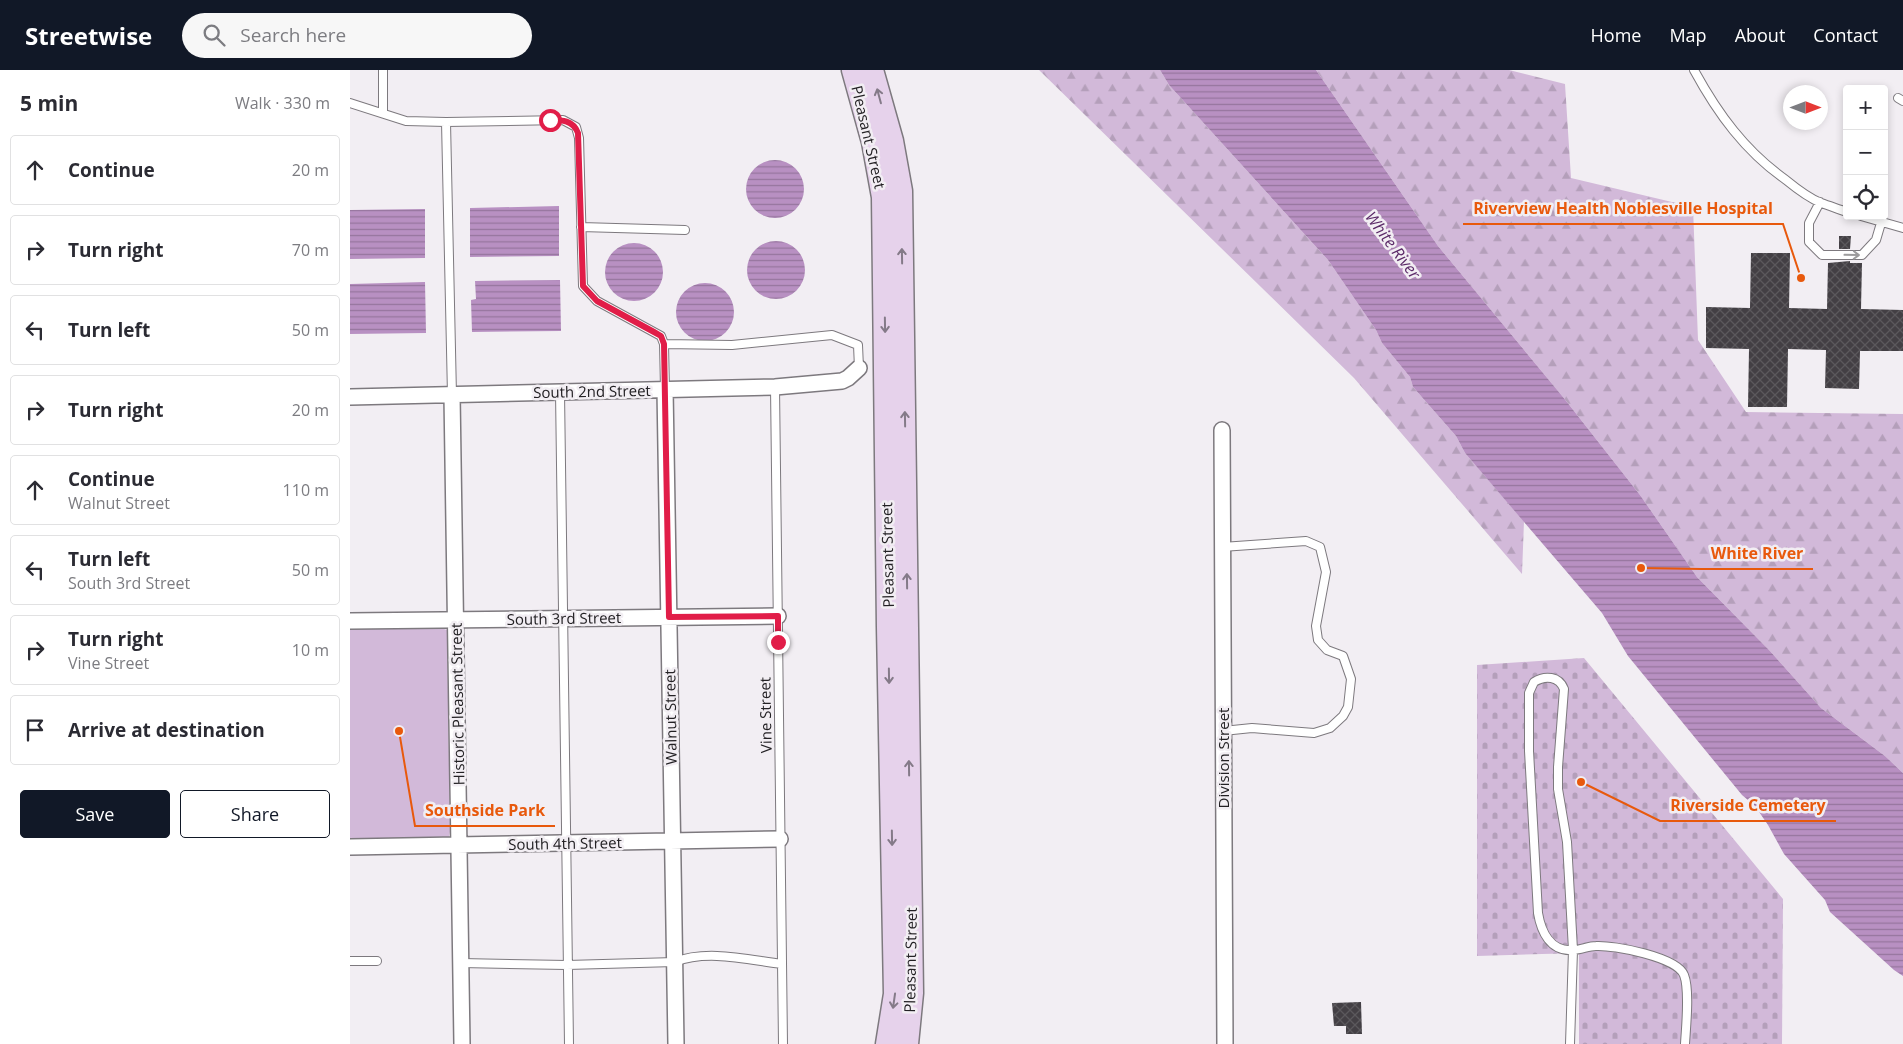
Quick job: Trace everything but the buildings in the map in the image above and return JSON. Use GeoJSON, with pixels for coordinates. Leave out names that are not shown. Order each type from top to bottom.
{"type":"FeatureCollection","features":[{"type":"Feature","properties":{"kind":"street","name":"Pleasant Street"},"geometry":{"type":"LineString","coordinates":[[853,70],[873,142],[883,197],[888,637],[895,994],[886,1044]]}},
{"type":"Feature","properties":{"kind":"street","name":"Pleasant Street"},"geometry":{"type":"LineString","coordinates":[[872,70],[892,141],[901,191],[912,993],[907,1044]]}},
{"type":"Feature","properties":{"kind":"street","name":"South 2nd Street"},"geometry":{"type":"LineString","coordinates":[[350,397],[775,386],[842,381],[859,368]]}},
{"type":"Feature","properties":{"kind":"street","name":"Walnut Street"},"geometry":{"type":"LineString","coordinates":[[665,390],[676,1044]]}},
{"type":"Feature","properties":{"kind":"street","name":"Historic Pleasant Street"},"geometry":{"type":"LineString","coordinates":[[452,394],[462,1044]]}},
{"type":"Feature","properties":{"kind":"street","name":"Division Street"},"geometry":{"type":"LineString","coordinates":[[1222,430],[1225,1044]]}},
{"type":"Feature","properties":{"kind":"street","name":"South 3rd Street"},"geometry":{"type":"LineString","coordinates":[[350,621],[778,616]]}},
{"type":"Feature","properties":{"kind":"street","name":"South 4th Street"},"geometry":{"type":"LineString","coordinates":[[350,847],[780,839]]}},
{"type":"Feature","properties":{"kind":"lane"},"geometry":{"type":"LineString","coordinates":[[383,70],[383,113]]}},
{"type":"Feature","properties":{"kind":"lane"},"geometry":{"type":"LineString","coordinates":[[1694,70],[1712,102],[1750,151],[1791,184],[1820,202],[1843,211]]}},
{"type":"Feature","properties":{"kind":"lane"},"geometry":{"type":"LineString","coordinates":[[350,103],[406,121],[563,120],[576,127],[579,138],[583,286],[597,301],[661,336],[664,344],[665,390]]}},
{"type":"Feature","properties":{"kind":"lane"},"geometry":{"type":"LineString","coordinates":[[446,122],[452,394]]}},
{"type":"Feature","properties":{"kind":"lane"},"geometry":{"type":"LineString","coordinates":[[1820,202],[1809,224],[1809,242],[1822,255],[1862,255],[1876,240],[1881,223]]}},
{"type":"Feature","properties":{"kind":"lane"},"geometry":{"type":"LineString","coordinates":[[1872,220],[1903,228]]}},
{"type":"Feature","properties":{"kind":"lane"},"geometry":{"type":"LineString","coordinates":[[581,226],[686,230]]}},
{"type":"Feature","properties":{"kind":"lane"},"geometry":{"type":"LineString","coordinates":[[664,344],[732,345],[832,335],[858,345],[859,368]]}},
{"type":"Feature","properties":{"kind":"lane","name":"Vine Street"},"geometry":{"type":"LineString","coordinates":[[775,386],[783,1044]]}},
{"type":"Feature","properties":{"kind":"lane"},"geometry":{"type":"LineString","coordinates":[[560,392],[569,1044]]}},
{"type":"Feature","properties":{"kind":"lane"},"geometry":{"type":"LineString","coordinates":[[1222,547],[1306,541],[1320,546],[1326,572],[1316,626],[1318,640],[1328,650],[1343,656],[1351,679],[1348,707],[1343,716],[1330,728],[1314,732],[1252,728],[1223,731]]}},
{"type":"Feature","properties":{"kind":"lane"},"geometry":{"type":"LineString","coordinates":[[1570,1044],[1573,950],[1567,842],[1558,789],[1564,689],[1562,684],[1545,677],[1534,682],[1529,693],[1529,750],[1538,912],[1542,932],[1552,944],[1564,950],[1573,950],[1595,946],[1612,947],[1645,954],[1678,966],[1684,975],[1686,988],[1686,1044]]}},
{"type":"Feature","properties":{"kind":"lane"},"geometry":{"type":"LineString","coordinates":[[461,963],[567,965],[675,962],[687,957],[718,957],[782,964]]}},
{"type":"Feature","properties":{"kind":"lane"},"geometry":{"type":"LineString","coordinates":[[350,961],[377,961]]}},
{"type":"Feature","properties":{"kind":"green space"},"geometry":{"type":"Polygon","coordinates":[[[1039,70],[1160,70],[1169,85],[1328,260],[1376,330],[1382,343],[1410,377],[1413,387],[1456,436],[1465,453],[1524,521],[1522,574],[1354,378],[1039,70]]]}},
{"type":"Feature","properties":{"kind":"green space"},"geometry":{"type":"Polygon","coordinates":[[[1316,70],[1509,70],[1565,84],[1571,178],[1693,207],[1698,340],[1746,412],[1903,414],[1903,773],[1885,756],[1821,708],[1770,651],[1697,577],[1640,495],[1563,397],[1438,246],[1316,70]]]}},
{"type":"Feature","properties":{"kind":"green space"},"geometry":{"type":"Polygon","coordinates":[[[432,625],[447,630],[449,837],[442,839],[350,841],[350,626],[432,625]]]}},
{"type":"Feature","properties":{"kind":"green space"},"geometry":{"type":"Polygon","coordinates":[[[1584,658],[1783,899],[1782,1044],[1579,1044],[1579,953],[1477,956],[1477,665],[1584,658]]]}},
{"type":"Feature","properties":{"kind":"water"},"geometry":{"type":"Polygon","coordinates":[[[1160,70],[1316,70],[1438,246],[1563,397],[1640,495],[1697,577],[1770,651],[1821,708],[1885,756],[1903,773],[1903,976],[1830,912],[1825,900],[1784,854],[1755,806],[1742,795],[1628,656],[1602,613],[1465,453],[1456,436],[1413,387],[1410,377],[1382,343],[1376,330],[1328,260],[1169,85],[1160,70]]]}},
{"type":"Feature","properties":{"kind":"water"},"geometry":{"type":"Polygon","coordinates":[[[769,160],[781,160],[796,168],[804,183],[804,195],[796,210],[781,218],[769,218],[754,210],[746,195],[746,183],[754,168],[769,160]]]}},
{"type":"Feature","properties":{"kind":"water"},"geometry":{"type":"Polygon","coordinates":[[[559,206],[559,256],[470,257],[470,208],[559,206]]]}},
{"type":"Feature","properties":{"kind":"water"},"geometry":{"type":"Polygon","coordinates":[[[425,209],[425,258],[350,259],[350,210],[425,209]]]}},
{"type":"Feature","properties":{"kind":"water"},"geometry":{"type":"Polygon","coordinates":[[[770,241],[782,241],[797,249],[805,264],[805,276],[797,291],[782,299],[770,299],[755,291],[747,276],[747,264],[755,249],[770,241]]]}},
{"type":"Feature","properties":{"kind":"water"},"geometry":{"type":"Polygon","coordinates":[[[628,243],[640,243],[655,251],[663,266],[663,278],[655,293],[640,301],[628,301],[613,293],[605,278],[605,266],[613,251],[628,243]]]}},
{"type":"Feature","properties":{"kind":"water"},"geometry":{"type":"Polygon","coordinates":[[[560,280],[561,331],[472,332],[471,300],[476,299],[475,281],[560,280]]]}},
{"type":"Feature","properties":{"kind":"water"},"geometry":{"type":"Polygon","coordinates":[[[425,282],[426,333],[350,334],[350,284],[425,282]]]}},
{"type":"Feature","properties":{"kind":"water"},"geometry":{"type":"Polygon","coordinates":[[[699,283],[711,283],[726,291],[734,306],[734,318],[726,333],[711,341],[699,341],[684,333],[676,318],[676,306],[684,291],[699,283]]]}},
{"type":"Feature","properties":{"kind":"place","name":"Riverview Health Noblesville Hospital"},"geometry":{"type":"Point","coordinates":[1801,278]}},
{"type":"Feature","properties":{"kind":"place","name":"White River"},"geometry":{"type":"Point","coordinates":[1641,568]}},
{"type":"Feature","properties":{"kind":"place","name":"Southside Park"},"geometry":{"type":"Point","coordinates":[399,731]}},
{"type":"Feature","properties":{"kind":"place","name":"Riverside Cemetery"},"geometry":{"type":"Point","coordinates":[1581,782]}},
{"type":"Feature","properties":{"kind":"route"},"geometry":{"type":"LineString","coordinates":[[550,120],[563,120],[570,123],[576,127],[579,138],[583,286],[597,301],[661,336],[664,344],[669,617],[778,616],[778,642]]}}]}
